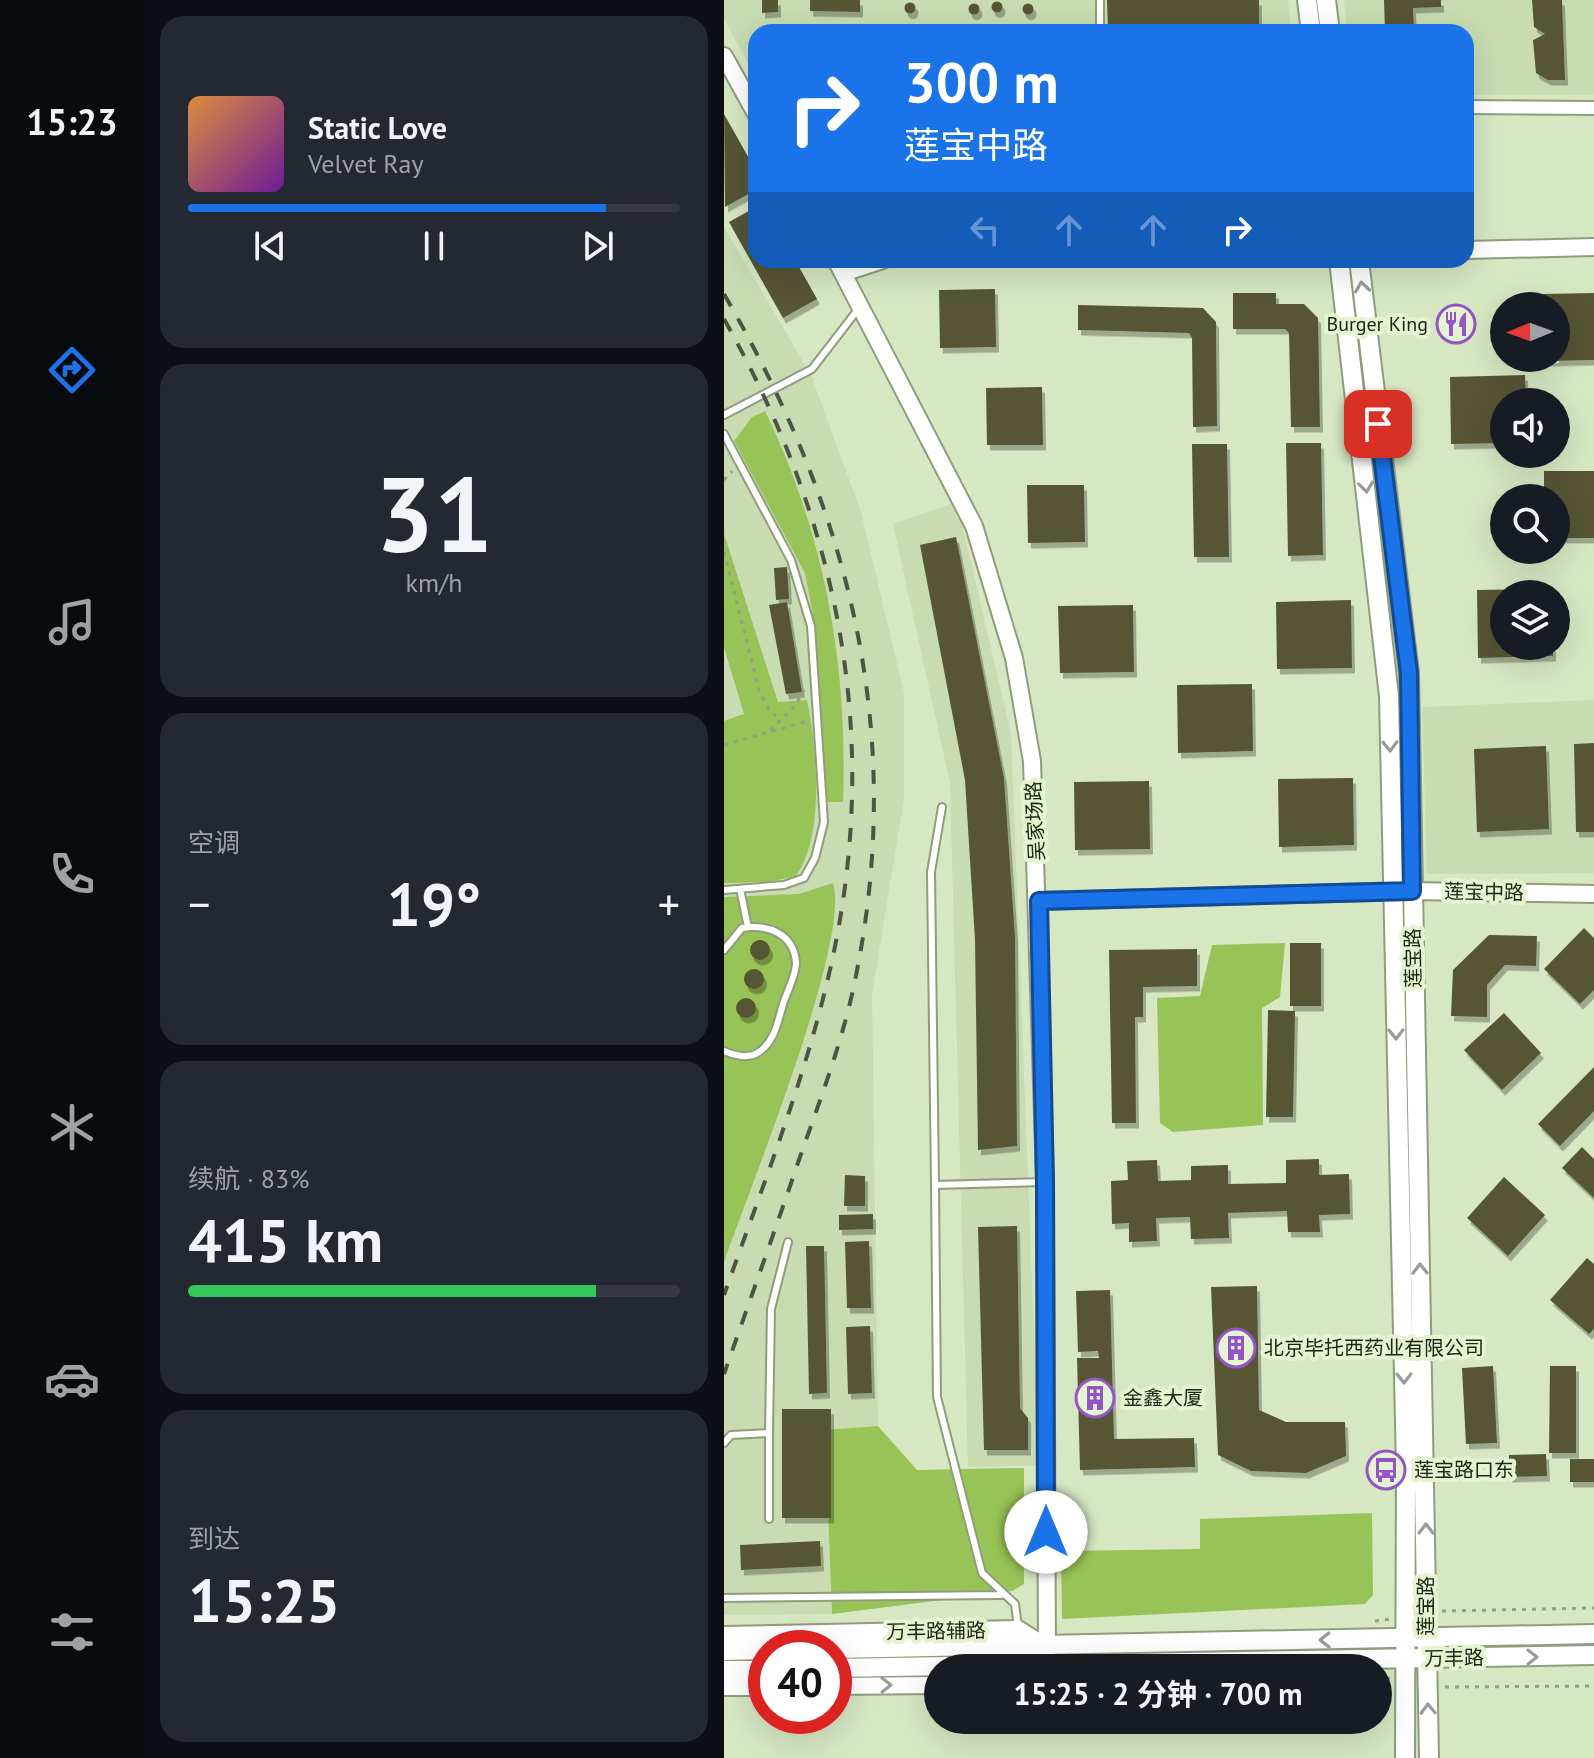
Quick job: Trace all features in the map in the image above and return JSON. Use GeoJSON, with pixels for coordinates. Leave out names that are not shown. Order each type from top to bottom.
{"type":"FeatureCollection","features":[{"type":"Feature","properties":{"kind":"main road"},"geometry":{"type":"LineString","coordinates":[[1307,0],[1310,24]]}},
{"type":"Feature","properties":{"kind":"main road"},"geometry":{"type":"LineString","coordinates":[[1326,0],[1329,24]]}},
{"type":"Feature","properties":{"kind":"main road","name":"莲宝路"},"geometry":{"type":"LineString","coordinates":[[1340,268],[1389,696],[1406,1468],[1403,1638],[1405,1758]]}},
{"type":"Feature","properties":{"kind":"main road","name":"莲宝路"},"geometry":{"type":"LineString","coordinates":[[1360,268],[1409,673],[1429,1758]]}},
{"type":"Feature","properties":{"kind":"main road","name":"万丰路"},"geometry":{"type":"LineString","coordinates":[[1142,1654],[1427,1635],[1594,1634]]}},
{"type":"Feature","properties":{"kind":"main road","name":"万丰路"},"geometry":{"type":"LineString","coordinates":[[852,1648],[1019,1638],[1037,1654]]}},
{"type":"Feature","properties":{"kind":"main road"},"geometry":{"type":"LineString","coordinates":[[724,1651],[748,1650]]}},
{"type":"Feature","properties":{"kind":"main road","name":"万丰路"},"geometry":{"type":"LineString","coordinates":[[1392,1659],[1594,1655]]}},
{"type":"Feature","properties":{"kind":"main road","name":"万丰路"},"geometry":{"type":"LineString","coordinates":[[852,1667],[924,1665]]}},
{"type":"Feature","properties":{"kind":"main road"},"geometry":{"type":"LineString","coordinates":[[724,1670],[748,1670]]}},
{"type":"Feature","properties":{"kind":"street"},"geometry":{"type":"LineString","coordinates":[[724,56],[748,100]]}},
{"type":"Feature","properties":{"kind":"street"},"geometry":{"type":"LineString","coordinates":[[1474,107],[1594,108]]}},
{"type":"Feature","properties":{"kind":"street"},"geometry":{"type":"LineString","coordinates":[[1474,250],[1594,247]]}},
{"type":"Feature","properties":{"kind":"street","name":"吴家场路"},"geometry":{"type":"LineString","coordinates":[[840,268],[974,526],[1014,658],[1032,761],[1039,901],[1045,1182],[1044,1654]]}},
{"type":"Feature","properties":{"kind":"street","name":"莲宝中路"},"geometry":{"type":"LineString","coordinates":[[1039,901],[1412,891],[1594,894]]}},
{"type":"Feature","properties":{"kind":"street","name":"万丰路辅路"},"geometry":{"type":"LineString","coordinates":[[724,1635],[1019,1638]]}},
{"type":"Feature","properties":{"kind":"street"},"geometry":{"type":"LineString","coordinates":[[852,1686],[924,1685]]}},
{"type":"Feature","properties":{"kind":"street"},"geometry":{"type":"LineString","coordinates":[[724,1687],[748,1687]]}},
{"type":"Feature","properties":{"kind":"lane"},"geometry":{"type":"LineString","coordinates":[[1100,0],[1100,24]]}},
{"type":"Feature","properties":{"kind":"lane"},"geometry":{"type":"LineString","coordinates":[[724,415],[812,369],[861,306]]}},
{"type":"Feature","properties":{"kind":"lane"},"geometry":{"type":"LineString","coordinates":[[724,434],[791,560],[811,626],[824,822],[815,858],[804,878],[784,885],[724,890]]}},
{"type":"Feature","properties":{"kind":"lane"},"geometry":{"type":"LineString","coordinates":[[942,807],[931,872],[937,1397],[982,1573],[1001,1595],[1015,1604],[1019,1638]]}},
{"type":"Feature","properties":{"kind":"lane"},"geometry":{"type":"LineString","coordinates":[[740,889],[748,927]]}},
{"type":"Feature","properties":{"kind":"lane"},"geometry":{"type":"LineString","coordinates":[[724,950],[734,935],[748,927],[781,932],[792,948],[796,965],[771,1041],[757,1054],[740,1056],[724,1051]]}},
{"type":"Feature","properties":{"kind":"lane"},"geometry":{"type":"LineString","coordinates":[[935,1185],[1045,1182]]}},
{"type":"Feature","properties":{"kind":"lane"},"geometry":{"type":"LineString","coordinates":[[769,1519],[771,1309],[788,1242]]}},
{"type":"Feature","properties":{"kind":"lane"},"geometry":{"type":"LineString","coordinates":[[724,1443],[731,1435],[769,1433]]}},
{"type":"Feature","properties":{"kind":"lane"},"geometry":{"type":"LineString","coordinates":[[724,1598],[1001,1595]]}},
{"type":"Feature","properties":{"kind":"path"},"geometry":{"type":"LineString","coordinates":[[724,552],[759,690],[781,721]]}},
{"type":"Feature","properties":{"kind":"path"},"geometry":{"type":"LineString","coordinates":[[767,732],[795,706],[814,668]]}},
{"type":"Feature","properties":{"kind":"path"},"geometry":{"type":"LineString","coordinates":[[724,745],[817,719]]}},
{"type":"Feature","properties":{"kind":"path"},"geometry":{"type":"LineString","coordinates":[[1427,1612],[1557,1606],[1594,1608]]}},
{"type":"Feature","properties":{"kind":"path"},"geometry":{"type":"LineString","coordinates":[[1360,1622],[1404,1618]]}},
{"type":"Feature","properties":{"kind":"path","name":"万丰路"},"geometry":{"type":"LineString","coordinates":[[1392,1679],[1403,1682]]}},
{"type":"Feature","properties":{"kind":"path","name":"万丰路"},"geometry":{"type":"LineString","coordinates":[[1427,1684],[1458,1688],[1594,1686]]}},
{"type":"Feature","properties":{"kind":"shaded area"},"geometry":{"type":"Polygon","coordinates":[[[724,0],[1288,0],[1290,24],[748,24],[748,63],[724,19],[724,0]]]}},
{"type":"Feature","properties":{"kind":"shaded area"},"geometry":{"type":"Polygon","coordinates":[[[1344,0],[1594,0],[1594,95],[1474,95],[1474,24],[1346,24],[1344,0]]]}},
{"type":"Feature","properties":{"kind":"shaded area"},"geometry":{"type":"Polygon","coordinates":[[[724,227],[811,375],[861,512],[904,693],[904,799],[872,994],[878,1426],[825,1430],[832,1614],[724,1615],[724,227]]]}},
{"type":"Feature","properties":{"kind":"shaded area"},"geometry":{"type":"Polygon","coordinates":[[[957,502],[1011,734],[1039,1465],[968,1467],[950,783],[893,524],[957,502]]]}},
{"type":"Feature","properties":{"kind":"shaded area"},"geometry":{"type":"Polygon","coordinates":[[[1594,700],[1594,873],[1427,874],[1422,707],[1594,700]]]}},
{"type":"Feature","properties":{"kind":"green space"},"geometry":{"type":"Polygon","coordinates":[[[765,411],[803,505],[828,602],[841,701],[843,802],[827,802],[812,610],[805,573],[734,441],[752,417],[765,411]]]}},
{"type":"Feature","properties":{"kind":"green space"},"geometry":{"type":"Polygon","coordinates":[[[724,534],[778,702],[807,700],[814,742],[815,815],[805,859],[796,876],[769,882],[724,883],[724,721],[744,714],[724,647],[724,534]]]}},
{"type":"Feature","properties":{"kind":"green space"},"geometry":{"type":"Polygon","coordinates":[[[833,883],[834,913],[827,957],[813,1010],[724,1262],[724,897],[799,894],[833,883]]]}},
{"type":"Feature","properties":{"kind":"green space"},"geometry":{"type":"Polygon","coordinates":[[[1285,943],[1280,997],[1262,1008],[1263,1125],[1173,1132],[1160,1123],[1157,998],[1200,996],[1212,945],[1285,943]]]}},
{"type":"Feature","properties":{"kind":"green space"},"geometry":{"type":"Polygon","coordinates":[[[878,1426],[917,1470],[1024,1468],[1024,1584],[1012,1591],[832,1614],[825,1430],[878,1426]]]}},
{"type":"Feature","properties":{"kind":"green space"},"geometry":{"type":"Polygon","coordinates":[[[1372,1513],[1373,1595],[1365,1604],[1062,1619],[1061,1551],[1200,1549],[1200,1519],[1372,1513]]]}},
{"type":"Feature","properties":{"kind":"building"},"geometry":{"type":"Polygon","coordinates":[[[762,0],[778,0],[778,12],[762,13],[762,0]]]}},
{"type":"Feature","properties":{"kind":"building"},"geometry":{"type":"Polygon","coordinates":[[[810,0],[860,0],[860,12],[810,11],[810,0]]]}},
{"type":"Feature","properties":{"kind":"building"},"geometry":{"type":"Polygon","coordinates":[[[1107,0],[1259,0],[1259,24],[1108,24],[1107,0]]]}},
{"type":"Feature","properties":{"kind":"building"},"geometry":{"type":"Polygon","coordinates":[[[1384,0],[1441,0],[1441,7],[1413,8],[1414,24],[1385,24],[1384,0]]]}},
{"type":"Feature","properties":{"kind":"building"},"geometry":{"type":"Polygon","coordinates":[[[1532,0],[1562,0],[1565,80],[1548,80],[1536,73],[1533,40],[1545,34],[1534,27],[1532,0]]]}},
{"type":"Feature","properties":{"kind":"building"},"geometry":{"type":"Polygon","coordinates":[[[997,1],[1003,7],[997,13],[991,7],[997,1]]]}},
{"type":"Feature","properties":{"kind":"building"},"geometry":{"type":"Polygon","coordinates":[[[910,2],[916,8],[910,14],[904,8],[910,2]]]}},
{"type":"Feature","properties":{"kind":"building"},"geometry":{"type":"Polygon","coordinates":[[[974,3],[980,9],[974,15],[968,9],[974,3]]]}},
{"type":"Feature","properties":{"kind":"building"},"geometry":{"type":"Polygon","coordinates":[[[1028,3],[1034,9],[1028,15],[1022,9],[1028,3]]]}},
{"type":"Feature","properties":{"kind":"building"},"geometry":{"type":"Polygon","coordinates":[[[724,114],[748,157],[748,194],[725,207],[724,114]]]}},
{"type":"Feature","properties":{"kind":"building"},"geometry":{"type":"Polygon","coordinates":[[[748,211],[748,256],[729,222],[748,211]]]}},
{"type":"Feature","properties":{"kind":"building"},"geometry":{"type":"Polygon","coordinates":[[[755,268],[800,268],[817,299],[783,318],[755,268]]]}},
{"type":"Feature","properties":{"kind":"building"},"geometry":{"type":"Polygon","coordinates":[[[995,289],[996,347],[940,348],[939,290],[995,289]]]}},
{"type":"Feature","properties":{"kind":"building"},"geometry":{"type":"Polygon","coordinates":[[[1233,293],[1276,293],[1276,304],[1304,304],[1318,318],[1320,427],[1291,427],[1289,333],[1285,329],[1233,329],[1233,293]]]}},
{"type":"Feature","properties":{"kind":"building"},"geometry":{"type":"Polygon","coordinates":[[[1570,293],[1594,293],[1594,360],[1570,360],[1570,293]]]}},
{"type":"Feature","properties":{"kind":"building"},"geometry":{"type":"Polygon","coordinates":[[[1078,305],[1203,308],[1216,322],[1217,426],[1193,427],[1192,338],[1189,333],[1078,330],[1078,305]]]}},
{"type":"Feature","properties":{"kind":"building"},"geometry":{"type":"Polygon","coordinates":[[[1525,375],[1525,388],[1490,388],[1490,443],[1451,444],[1450,377],[1525,375]]]}},
{"type":"Feature","properties":{"kind":"building"},"geometry":{"type":"Polygon","coordinates":[[[1042,387],[1043,445],[987,445],[986,388],[1042,387]]]}},
{"type":"Feature","properties":{"kind":"building"},"geometry":{"type":"Polygon","coordinates":[[[1286,443],[1321,443],[1323,555],[1288,556],[1286,443]]]}},
{"type":"Feature","properties":{"kind":"building"},"geometry":{"type":"Polygon","coordinates":[[[1192,444],[1227,444],[1229,557],[1194,557],[1192,444]]]}},
{"type":"Feature","properties":{"kind":"building"},"geometry":{"type":"Polygon","coordinates":[[[1544,471],[1594,471],[1594,538],[1570,538],[1570,484],[1544,484],[1544,471]]]}},
{"type":"Feature","properties":{"kind":"building"},"geometry":{"type":"Polygon","coordinates":[[[1027,485],[1084,485],[1085,542],[1028,543],[1027,485]]]}},
{"type":"Feature","properties":{"kind":"building"},"geometry":{"type":"Polygon","coordinates":[[[956,537],[1004,778],[1015,937],[1017,1146],[978,1150],[975,940],[965,780],[920,545],[956,537]]]}},
{"type":"Feature","properties":{"kind":"building"},"geometry":{"type":"Polygon","coordinates":[[[787,567],[789,599],[776,600],[774,568],[787,567]]]}},
{"type":"Feature","properties":{"kind":"building"},"geometry":{"type":"Polygon","coordinates":[[[1477,590],[1490,590],[1490,658],[1478,658],[1477,590]]]}},
{"type":"Feature","properties":{"kind":"building"},"geometry":{"type":"Polygon","coordinates":[[[1351,600],[1352,668],[1277,669],[1276,602],[1351,600]]]}},
{"type":"Feature","properties":{"kind":"building"},"geometry":{"type":"Polygon","coordinates":[[[787,602],[802,692],[786,694],[769,605],[787,602]]]}},
{"type":"Feature","properties":{"kind":"building"},"geometry":{"type":"Polygon","coordinates":[[[1133,605],[1134,672],[1060,673],[1058,606],[1133,605]]]}},
{"type":"Feature","properties":{"kind":"building"},"geometry":{"type":"Polygon","coordinates":[[[1252,684],[1253,751],[1178,753],[1177,685],[1252,684]]]}},
{"type":"Feature","properties":{"kind":"building"},"geometry":{"type":"Polygon","coordinates":[[[1594,743],[1594,832],[1576,832],[1574,744],[1594,743]]]}},
{"type":"Feature","properties":{"kind":"building"},"geometry":{"type":"Polygon","coordinates":[[[1546,746],[1549,829],[1477,832],[1474,749],[1546,746]]]}},
{"type":"Feature","properties":{"kind":"building"},"geometry":{"type":"Polygon","coordinates":[[[1353,778],[1354,845],[1279,847],[1278,779],[1353,778]]]}},
{"type":"Feature","properties":{"kind":"building"},"geometry":{"type":"Polygon","coordinates":[[[1149,781],[1150,849],[1075,850],[1074,782],[1149,781]]]}},
{"type":"Feature","properties":{"kind":"building"},"geometry":{"type":"Polygon","coordinates":[[[1584,928],[1594,938],[1594,990],[1580,1004],[1544,969],[1584,928]]]}},
{"type":"Feature","properties":{"kind":"building"},"geometry":{"type":"Polygon","coordinates":[[[1489,935],[1537,936],[1536,966],[1505,965],[1487,985],[1487,1017],[1451,1016],[1453,970],[1489,935]]]}},
{"type":"Feature","properties":{"kind":"building"},"geometry":{"type":"Polygon","coordinates":[[[760,940],[767,943],[770,950],[767,957],[760,960],[753,957],[750,950],[753,943],[760,940]]]}},
{"type":"Feature","properties":{"kind":"building"},"geometry":{"type":"Polygon","coordinates":[[[1290,943],[1321,943],[1321,1006],[1290,1006],[1290,943]]]}},
{"type":"Feature","properties":{"kind":"building"},"geometry":{"type":"Polygon","coordinates":[[[1197,949],[1197,986],[1143,987],[1143,1017],[1135,1017],[1136,1123],[1112,1123],[1109,950],[1197,949]]]}},
{"type":"Feature","properties":{"kind":"building"},"geometry":{"type":"Polygon","coordinates":[[[754,969],[761,972],[764,979],[761,986],[754,989],[747,986],[744,979],[747,972],[754,969]]]}},
{"type":"Feature","properties":{"kind":"building"},"geometry":{"type":"Polygon","coordinates":[[[746,998],[753,1001],[756,1008],[753,1015],[746,1018],[739,1015],[736,1008],[739,1001],[746,998]]]}},
{"type":"Feature","properties":{"kind":"building"},"geometry":{"type":"Polygon","coordinates":[[[1268,1010],[1295,1011],[1293,1117],[1266,1117],[1268,1010]]]}},
{"type":"Feature","properties":{"kind":"building"},"geometry":{"type":"Polygon","coordinates":[[[1504,1013],[1541,1053],[1502,1090],[1464,1050],[1504,1013]]]}},
{"type":"Feature","properties":{"kind":"building"},"geometry":{"type":"Polygon","coordinates":[[[1594,1067],[1594,1111],[1560,1146],[1538,1124],[1594,1067]]]}},
{"type":"Feature","properties":{"kind":"building"},"geometry":{"type":"Polygon","coordinates":[[[1582,1147],[1594,1159],[1594,1198],[1562,1168],[1582,1147]]]}},
{"type":"Feature","properties":{"kind":"building"},"geometry":{"type":"Polygon","coordinates":[[[1319,1159],[1319,1175],[1349,1174],[1350,1214],[1319,1215],[1320,1232],[1288,1232],[1287,1211],[1228,1213],[1229,1238],[1191,1239],[1190,1217],[1156,1218],[1157,1241],[1129,1242],[1129,1223],[1112,1224],[1111,1181],[1128,1180],[1127,1161],[1157,1160],[1158,1181],[1191,1180],[1191,1166],[1228,1165],[1228,1184],[1286,1183],[1286,1160],[1319,1159]]]}},
{"type":"Feature","properties":{"kind":"building"},"geometry":{"type":"Polygon","coordinates":[[[845,1175],[865,1176],[865,1206],[844,1206],[845,1175]]]}},
{"type":"Feature","properties":{"kind":"building"},"geometry":{"type":"Polygon","coordinates":[[[1504,1177],[1545,1215],[1508,1256],[1467,1218],[1504,1177]]]}},
{"type":"Feature","properties":{"kind":"building"},"geometry":{"type":"Polygon","coordinates":[[[873,1214],[873,1229],[839,1230],[839,1215],[873,1214]]]}},
{"type":"Feature","properties":{"kind":"building"},"geometry":{"type":"Polygon","coordinates":[[[1017,1226],[1020,1408],[1028,1418],[1028,1450],[984,1450],[978,1227],[1017,1226]]]}},
{"type":"Feature","properties":{"kind":"building"},"geometry":{"type":"Polygon","coordinates":[[[869,1241],[871,1308],[847,1308],[845,1242],[869,1241]]]}},
{"type":"Feature","properties":{"kind":"building"},"geometry":{"type":"Polygon","coordinates":[[[806,1246],[824,1246],[827,1393],[809,1394],[806,1246]]]}},
{"type":"Feature","properties":{"kind":"building"},"geometry":{"type":"Polygon","coordinates":[[[1587,1258],[1594,1264],[1594,1329],[1589,1334],[1550,1300],[1587,1258]]]}},
{"type":"Feature","properties":{"kind":"building","name":"北京毕托西药业有限公司"},"geometry":{"type":"Polygon","coordinates":[[[1257,1286],[1259,1410],[1286,1422],[1345,1422],[1346,1456],[1306,1473],[1251,1471],[1218,1455],[1211,1287],[1257,1286]]]}},
{"type":"Feature","properties":{"kind":"building","name":"金鑫大厦"},"geometry":{"type":"Polygon","coordinates":[[[1110,1290],[1114,1439],[1194,1438],[1195,1467],[1080,1470],[1077,1358],[1099,1358],[1098,1351],[1078,1352],[1076,1291],[1110,1290]]]}},
{"type":"Feature","properties":{"kind":"building"},"geometry":{"type":"Polygon","coordinates":[[[870,1326],[872,1393],[848,1394],[846,1327],[870,1326]]]}},
{"type":"Feature","properties":{"kind":"building"},"geometry":{"type":"Polygon","coordinates":[[[1493,1366],[1497,1443],[1466,1444],[1462,1368],[1493,1366]]]}},
{"type":"Feature","properties":{"kind":"building"},"geometry":{"type":"Polygon","coordinates":[[[1550,1366],[1576,1366],[1576,1453],[1549,1453],[1550,1366]]]}},
{"type":"Feature","properties":{"kind":"building"},"geometry":{"type":"Polygon","coordinates":[[[782,1409],[831,1409],[831,1518],[782,1518],[782,1409]]]}},
{"type":"Feature","properties":{"kind":"building"},"geometry":{"type":"Polygon","coordinates":[[[1546,1454],[1547,1476],[1509,1477],[1509,1455],[1546,1454]]]}},
{"type":"Feature","properties":{"kind":"building"},"geometry":{"type":"Polygon","coordinates":[[[1570,1459],[1594,1459],[1594,1482],[1570,1482],[1570,1459]]]}},
{"type":"Feature","properties":{"kind":"building"},"geometry":{"type":"Polygon","coordinates":[[[820,1541],[821,1566],[741,1570],[740,1545],[820,1541]]]}},
{"type":"Feature","properties":{"kind":"railway"},"geometry":{"type":"LineString","coordinates":[[724,294],[768,376],[805,460],[835,544],[857,629],[870,716],[874,805],[868,896],[848,1010],[837,1051],[724,1374]]}},
{"type":"Feature","properties":{"kind":"railway"},"geometry":{"type":"LineString","coordinates":[[724,319],[762,391],[793,465],[818,539],[836,615],[848,692],[852,770],[849,850],[828,977],[788,1115],[724,1295]]}},
{"type":"Feature","properties":{"kind":"place","name":"Burger King"},"geometry":{"type":"Point","coordinates":[1456,324]}},
{"type":"Feature","properties":{"kind":"place","name":"北京毕托西药业有限公司"},"geometry":{"type":"Point","coordinates":[1236,1348]}},
{"type":"Feature","properties":{"kind":"place","name":"金鑫大厦"},"geometry":{"type":"Point","coordinates":[1095,1398]}},
{"type":"Feature","properties":{"kind":"place","name":"莲宝路口东"},"geometry":{"type":"Point","coordinates":[1386,1470]}},
{"type":"Feature","properties":{"kind":"route"},"geometry":{"type":"LineString","coordinates":[[1046,1532],[1045,1182],[1039,901],[1412,891],[1409,673],[1378,424]]}}]}
